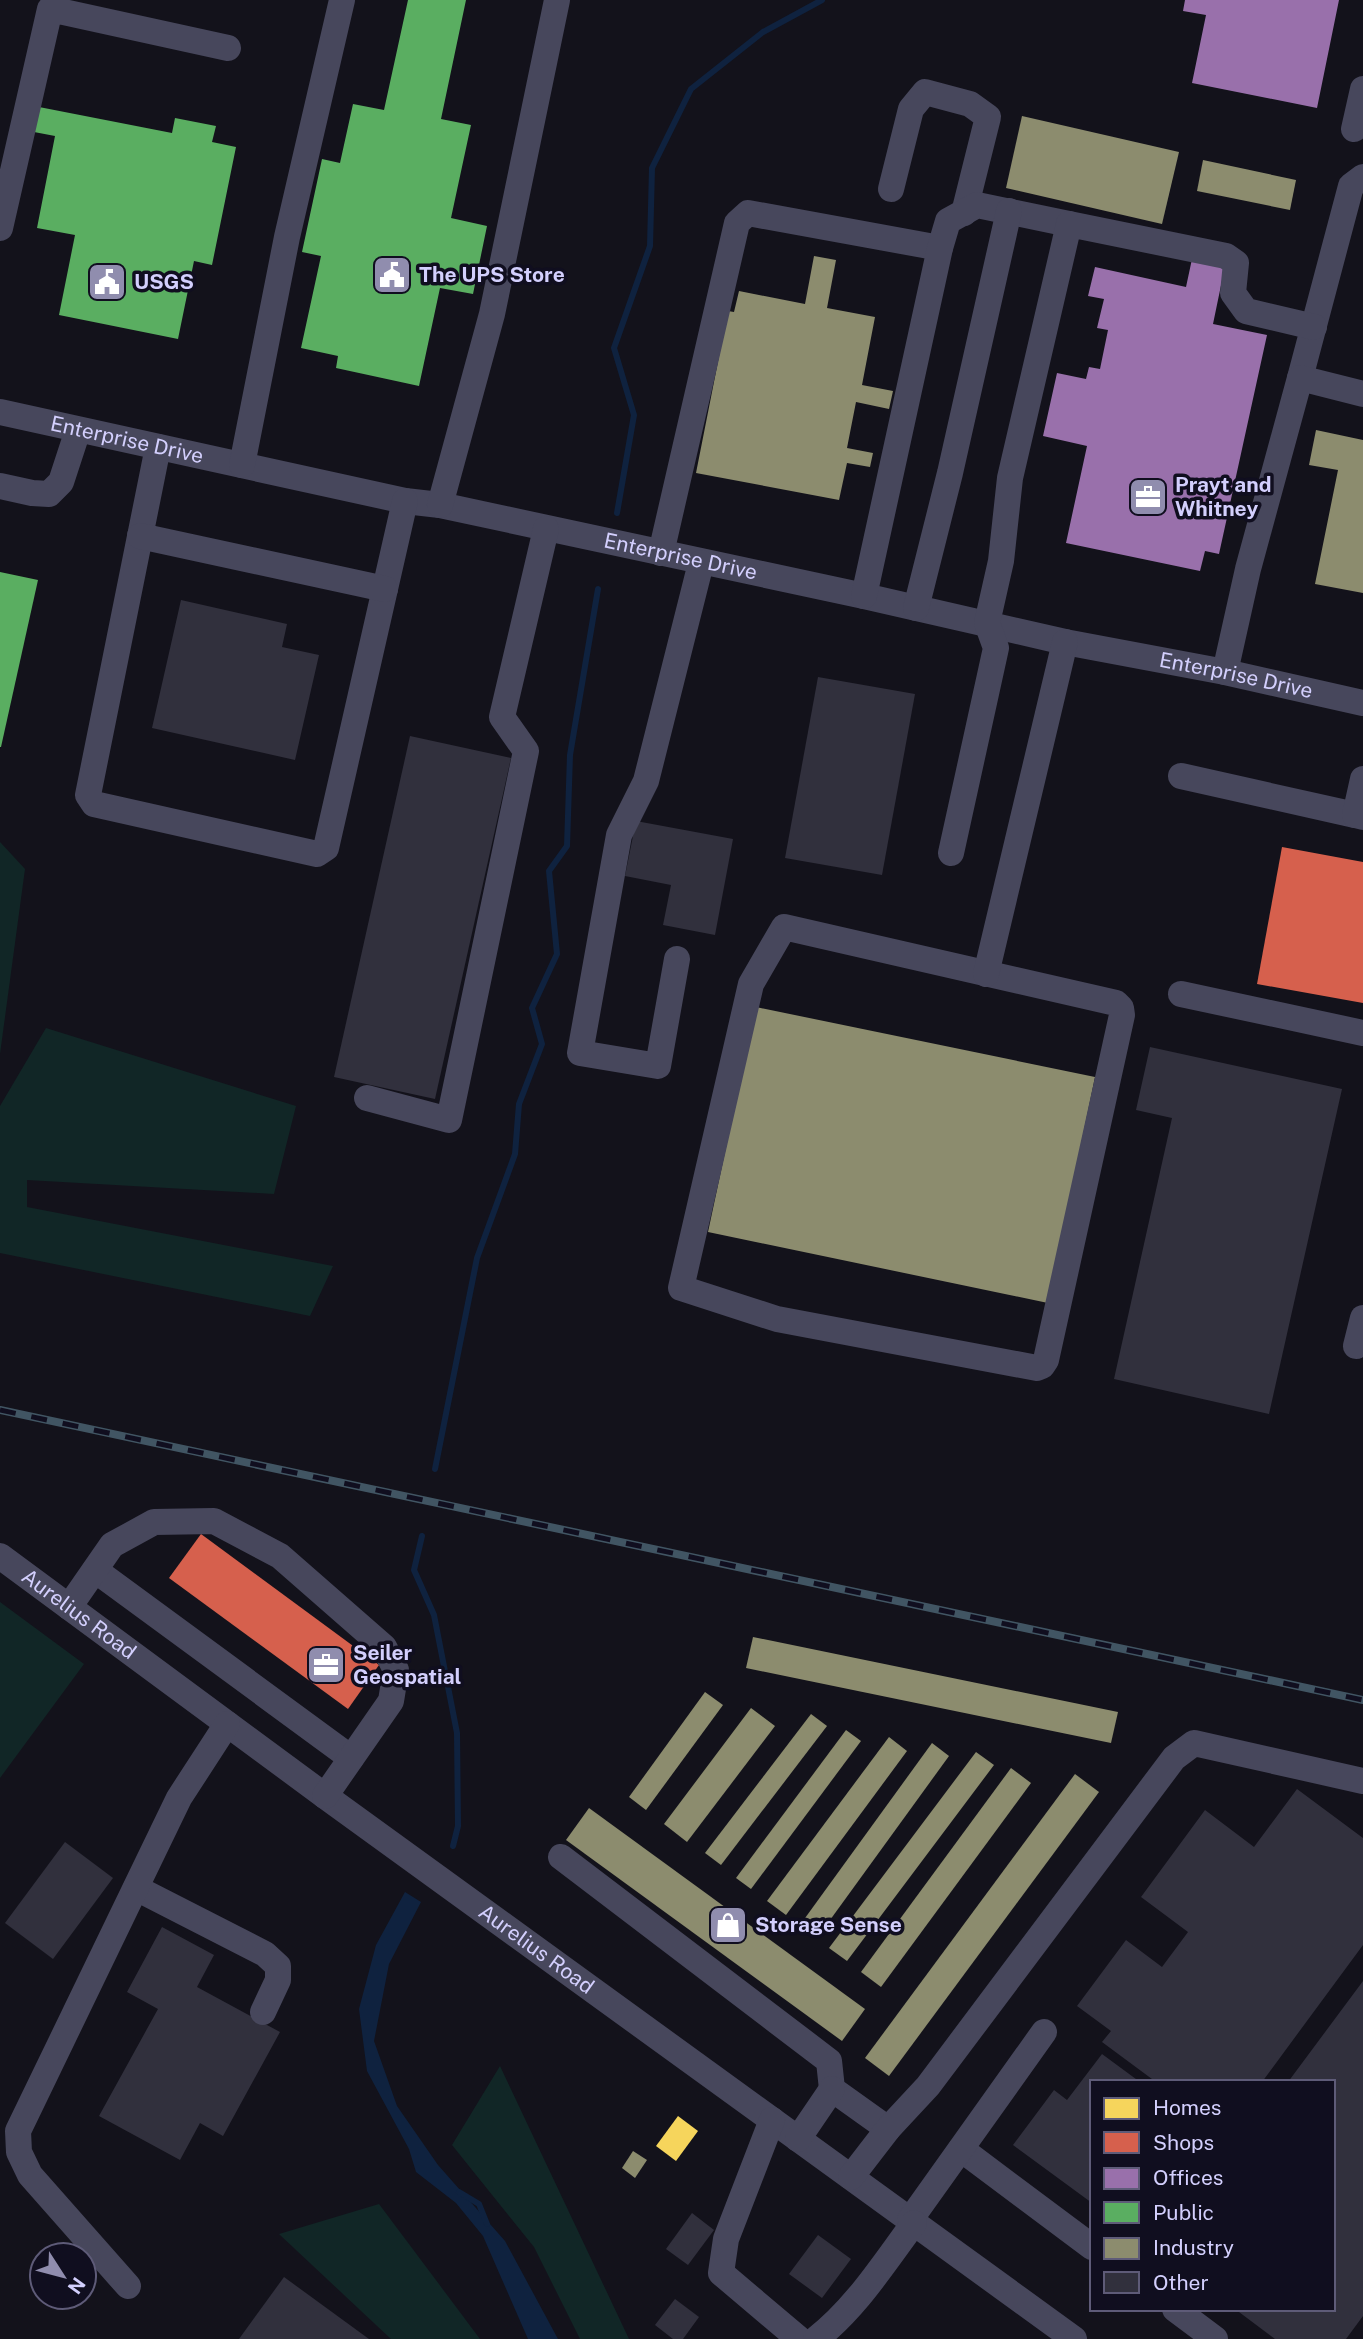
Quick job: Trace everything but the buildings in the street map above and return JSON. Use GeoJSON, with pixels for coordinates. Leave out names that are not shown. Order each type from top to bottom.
{"type":"FeatureCollection","features":[{"type":"Feature","properties":{"kind":"street"},"geometry":{"type":"LineString","coordinates":[[242,465],[287,237],[342,0]]}},
{"type":"Feature","properties":{"kind":"street"},"geometry":{"type":"LineString","coordinates":[[440,505],[492,314],[556,0]]}},
{"type":"Feature","properties":{"kind":"street"},"geometry":{"type":"LineString","coordinates":[[0,228],[50,9],[228,48]]}},
{"type":"Feature","properties":{"kind":"street"},"geometry":{"type":"LineString","coordinates":[[1354,129],[1363,89]]}},
{"type":"Feature","properties":{"kind":"street"},"geometry":{"type":"LineString","coordinates":[[891,188],[911,109],[925,92],[970,104],[988,117],[964,213]]}},
{"type":"Feature","properties":{"kind":"street"},"geometry":{"type":"LineString","coordinates":[[1225,672],[1248,569],[1352,186],[1363,177]]}},
{"type":"Feature","properties":{"kind":"street"},"geometry":{"type":"LineString","coordinates":[[864,596],[948,221],[977,205],[1226,256],[1236,262],[1233,293],[1246,311],[1314,327]]}},
{"type":"Feature","properties":{"kind":"street"},"geometry":{"type":"LineString","coordinates":[[916,608],[950,473],[1009,211]]}},
{"type":"Feature","properties":{"kind":"street"},"geometry":{"type":"LineString","coordinates":[[661,553],[737,223],[748,213],[940,248]]}},
{"type":"Feature","properties":{"kind":"street"},"geometry":{"type":"LineString","coordinates":[[951,853],[996,648],[987,623],[1001,561],[1010,478],[1069,224]]}},
{"type":"Feature","properties":{"kind":"street"},"geometry":{"type":"LineString","coordinates":[[1300,378],[1363,394]]}},
{"type":"Feature","properties":{"kind":"street","name":"Enterprise Drive"},"geometry":{"type":"LineString","coordinates":[[0,412],[864,596],[1065,642],[1225,672],[1363,703]]}},
{"type":"Feature","properties":{"kind":"street"},"geometry":{"type":"LineString","coordinates":[[0,486],[32,494],[49,494],[61,482],[78,430]]}},
{"type":"Feature","properties":{"kind":"street"},"geometry":{"type":"LineString","coordinates":[[158,447],[88,795],[94,804],[303,851],[317,854],[326,848],[405,500]]}},
{"type":"Feature","properties":{"kind":"street"},"geometry":{"type":"LineString","coordinates":[[367,1098],[449,1120],[526,751],[502,717],[546,529]]}},
{"type":"Feature","properties":{"kind":"street"},"geometry":{"type":"LineString","coordinates":[[140,536],[385,589]]}},
{"type":"Feature","properties":{"kind":"street"},"geometry":{"type":"LineString","coordinates":[[677,959],[658,1066],[580,1053],[619,835],[646,781],[701,563]]}},
{"type":"Feature","properties":{"kind":"street"},"geometry":{"type":"LineString","coordinates":[[986,974],[1065,642]]}},
{"type":"Feature","properties":{"kind":"street"},"geometry":{"type":"LineString","coordinates":[[1181,776],[1359,816],[1363,779]]}},
{"type":"Feature","properties":{"kind":"street"},"geometry":{"type":"LineString","coordinates":[[784,927],[986,974],[1116,1003],[1121,1008],[1122,1015],[1046,1360],[1042,1366],[1037,1368],[777,1319],[681,1288],[751,984],[784,927]]}},
{"type":"Feature","properties":{"kind":"street"},"geometry":{"type":"LineString","coordinates":[[1181,994],[1363,1033]]}},
{"type":"Feature","properties":{"kind":"street"},"geometry":{"type":"LineString","coordinates":[[1356,1346],[1363,1318]]}},
{"type":"Feature","properties":{"kind":"street"},"geometry":{"type":"LineString","coordinates":[[68,1607],[112,1545],[154,1522],[214,1521],[280,1556],[384,1647],[396,1670],[391,1701],[325,1797]]}},
{"type":"Feature","properties":{"kind":"street","name":"Aurelius Road"},"geometry":{"type":"LineString","coordinates":[[0,1556],[325,1797],[1074,2339]]}},
{"type":"Feature","properties":{"kind":"street"},"geometry":{"type":"LineString","coordinates":[[95,1570],[351,1758]]}},
{"type":"Feature","properties":{"kind":"street"},"geometry":{"type":"LineString","coordinates":[[128,2286],[30,2175],[19,2152],[18,2131],[179,1798],[227,1724]]}},
{"type":"Feature","properties":{"kind":"street"},"geometry":{"type":"LineString","coordinates":[[851,2177],[888,2129],[928,2086],[1174,1758],[1194,1743],[1363,1780]]}},
{"type":"Feature","properties":{"kind":"street"},"geometry":{"type":"LineString","coordinates":[[561,1857],[829,2062],[832,2089],[798,2139]]}},
{"type":"Feature","properties":{"kind":"street"},"geometry":{"type":"LineString","coordinates":[[136,1888],[265,1954],[278,1966],[278,1980],[263,2012]]}},
{"type":"Feature","properties":{"kind":"street"},"geometry":{"type":"LineString","coordinates":[[816,2339],[833,2326],[853,2303],[1044,2032]]}},
{"type":"Feature","properties":{"kind":"street"},"geometry":{"type":"LineString","coordinates":[[832,2089],[888,2129]]}},
{"type":"Feature","properties":{"kind":"street"},"geometry":{"type":"LineString","coordinates":[[772,2120],[726,2239],[722,2273],[799,2339]]}},
{"type":"Feature","properties":{"kind":"street"},"geometry":{"type":"LineString","coordinates":[[961,2149],[1090,2246]]}},
{"type":"Feature","properties":{"kind":"street"},"geometry":{"type":"LineString","coordinates":[[1178,2311],[1215,2339]]}},
{"type":"Feature","properties":{"kind":"green space"},"geometry":{"type":"Polygon","coordinates":[[[0,842],[25,869],[0,1054],[0,842]]]}},
{"type":"Feature","properties":{"kind":"green space"},"geometry":{"type":"Polygon","coordinates":[[[46,1028],[296,1106],[274,1194],[27,1180],[27,1207],[333,1266],[310,1316],[0,1253],[0,1106],[46,1028]]]}},
{"type":"Feature","properties":{"kind":"green space"},"geometry":{"type":"Polygon","coordinates":[[[0,1602],[84,1664],[0,1778],[0,1602]]]}},
{"type":"Feature","properties":{"kind":"green space"},"geometry":{"type":"Polygon","coordinates":[[[500,2066],[629,2339],[580,2339],[534,2247],[452,2145],[500,2066]]]}},
{"type":"Feature","properties":{"kind":"green space"},"geometry":{"type":"Polygon","coordinates":[[[379,2204],[480,2339],[391,2339],[279,2234],[379,2204]]]}},
{"type":"Feature","properties":{"kind":"water"},"geometry":{"type":"Polygon","coordinates":[[[405,1892],[421,1902],[389,1964],[374,2041],[397,2106],[438,2165],[505,2241],[558,2339],[528,2339],[483,2236],[456,2203],[416,2172],[409,2149],[367,2071],[359,2009],[376,1945],[405,1892]]]}},
{"type":"Feature","properties":{"kind":"waterway"},"geometry":{"type":"LineString","coordinates":[[617,513],[634,415],[614,348],[650,246],[652,168],[691,89],[763,32],[822,0]]}},
{"type":"Feature","properties":{"kind":"waterway"},"geometry":{"type":"LineString","coordinates":[[435,1469],[477,1258],[515,1154],[519,1104],[542,1044],[532,1008],[557,954],[549,871],[567,846],[570,755],[598,589]]}},
{"type":"Feature","properties":{"kind":"waterway"},"geometry":{"type":"LineString","coordinates":[[422,1536],[414,1570],[434,1615],[457,1733],[458,1826],[453,1846]]}},
{"type":"Feature","properties":{"kind":"waterway"},"geometry":{"type":"LineString","coordinates":[[459,2192],[479,2204],[487,2224]]}},
{"type":"Feature","properties":{"kind":"railway"},"geometry":{"type":"LineString","coordinates":[[0,1410],[1363,1700]]}},
{"type":"Feature","properties":{"kind":"place","name":"The UPS Store"},"geometry":{"type":"Point","coordinates":[392,275]}},
{"type":"Feature","properties":{"kind":"place","name":"USGS"},"geometry":{"type":"Point","coordinates":[107,282]}},
{"type":"Feature","properties":{"kind":"place","name":"Prayt and Whitney"},"geometry":{"type":"Point","coordinates":[1148,497]}},
{"type":"Feature","properties":{"kind":"place","name":"Seiler Geospatial"},"geometry":{"type":"Point","coordinates":[326,1665]}},
{"type":"Feature","properties":{"kind":"place","name":"Storage Sense"},"geometry":{"type":"Point","coordinates":[728,1925]}}]}
